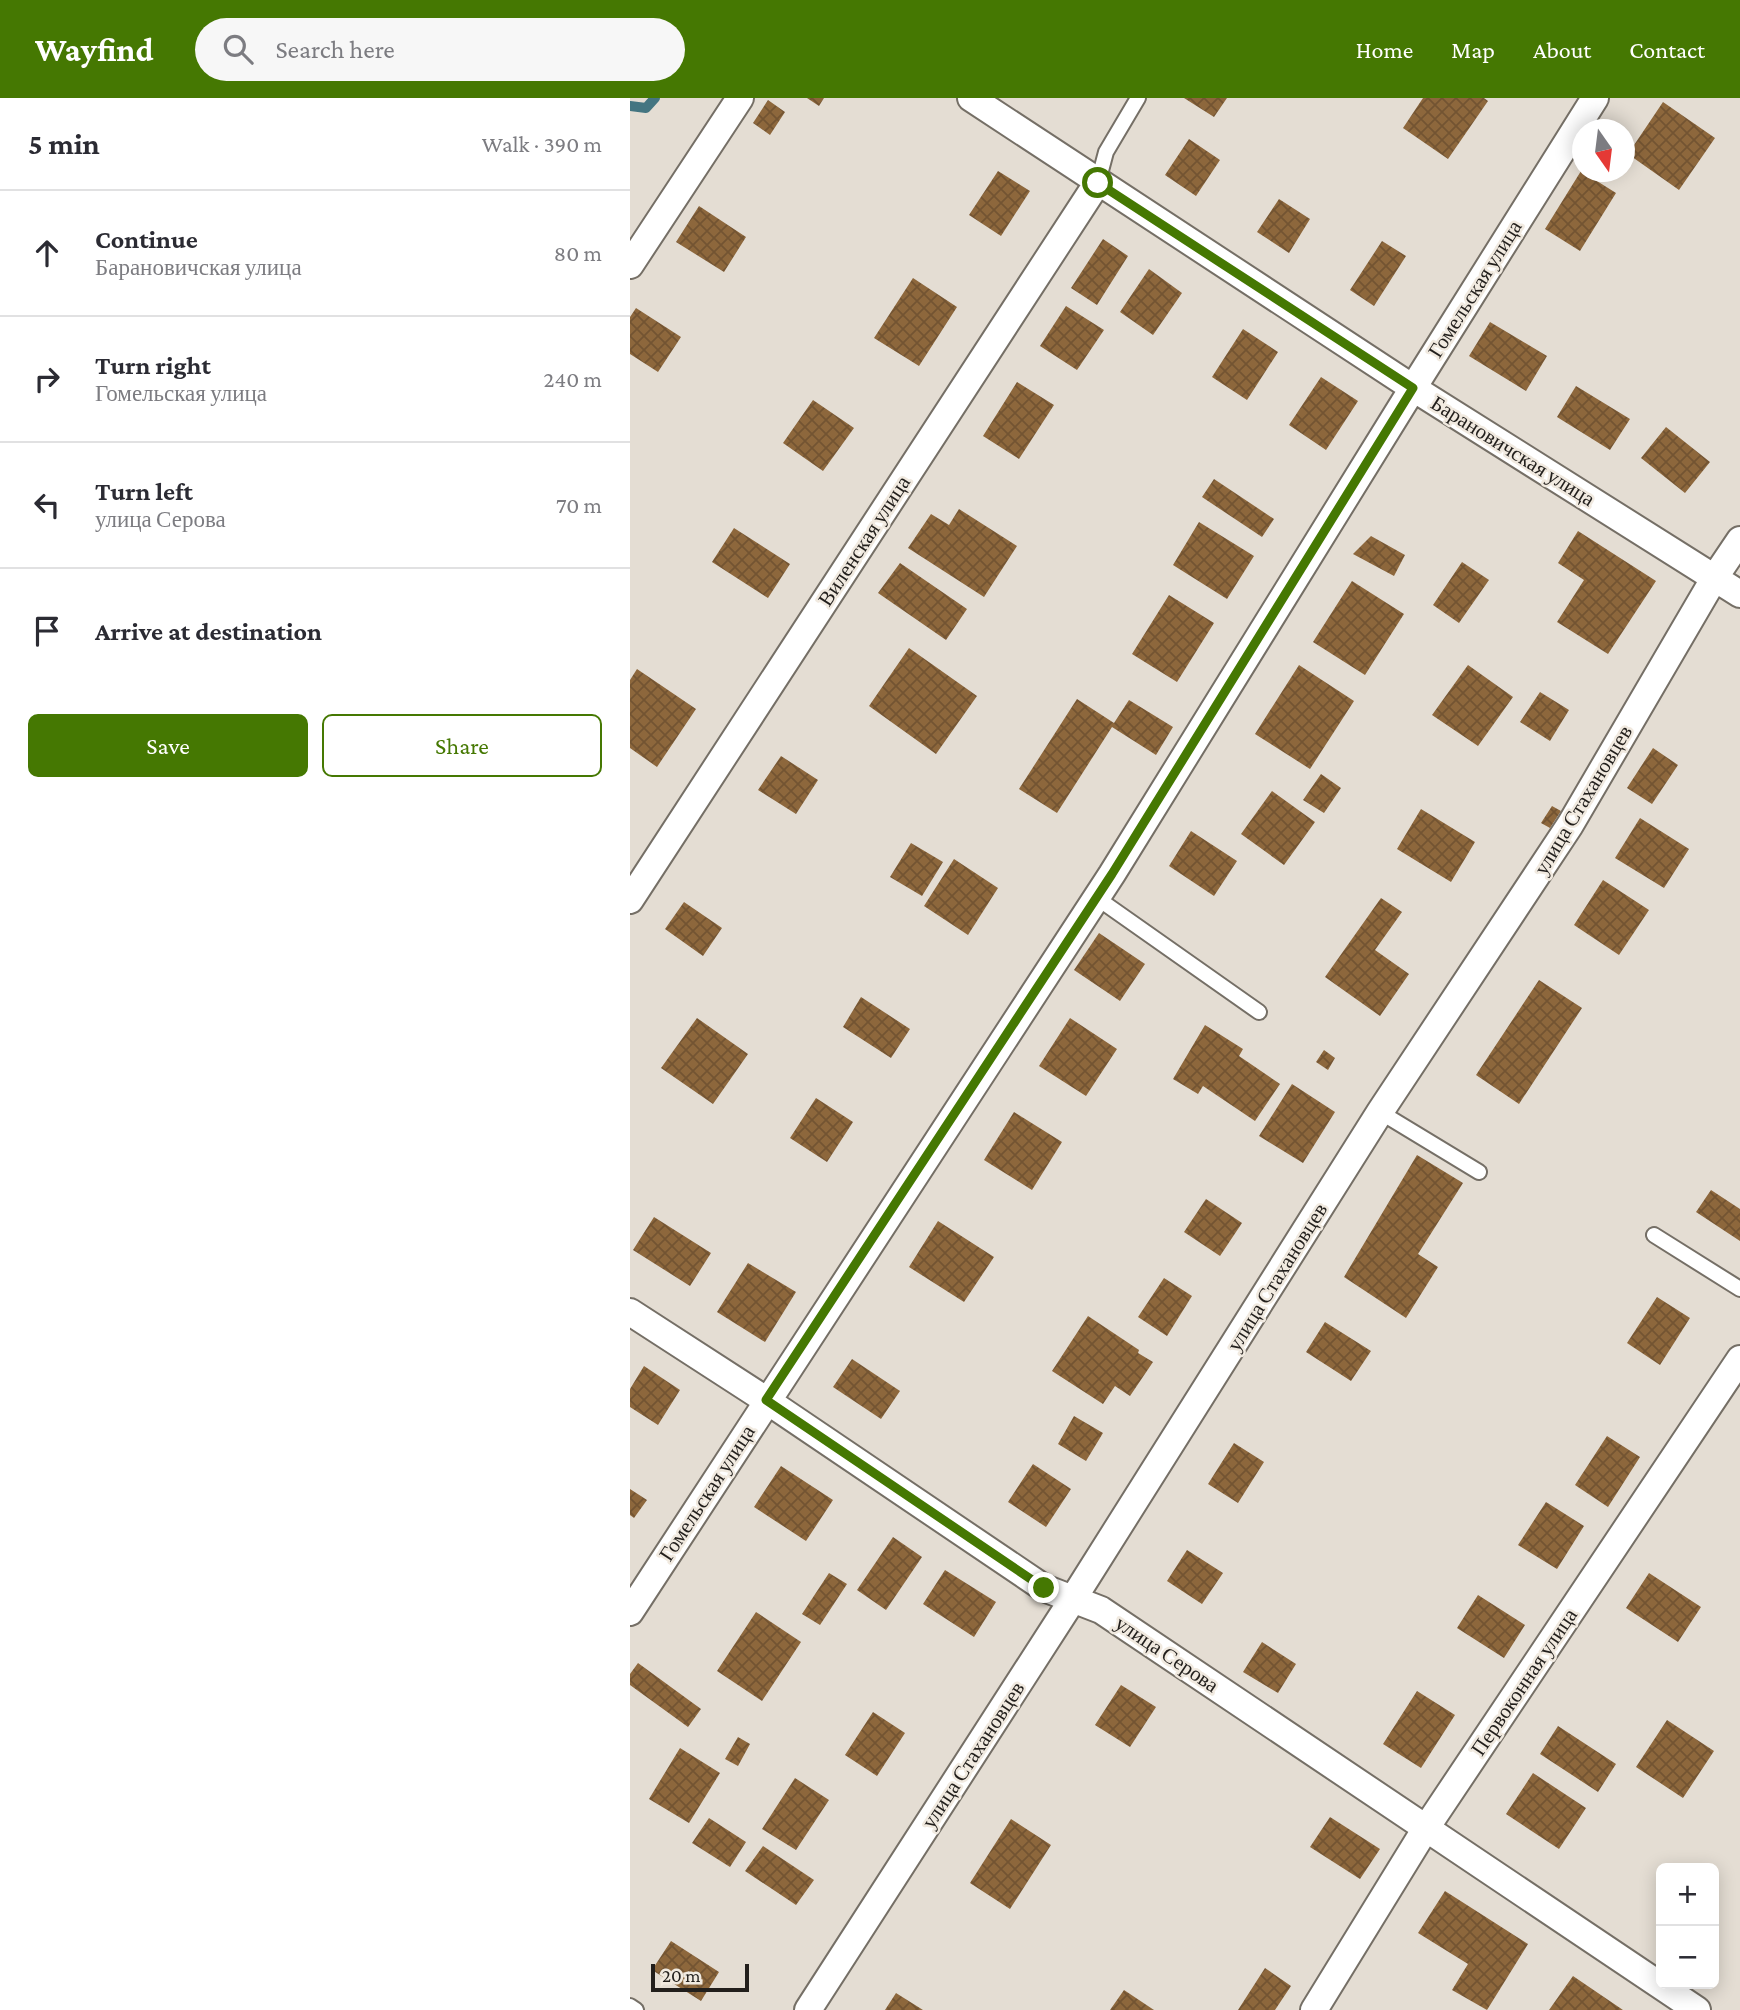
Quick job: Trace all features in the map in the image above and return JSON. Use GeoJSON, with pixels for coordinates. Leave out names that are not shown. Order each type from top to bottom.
{"type":"FeatureCollection","features":[{"type":"Feature","properties":{"kind":"street"},"geometry":{"type":"LineString","coordinates":[[630,264],[740,98]]}},
{"type":"Feature","properties":{"kind":"street","name":"Барановичская улица"},"geometry":{"type":"LineString","coordinates":[[971,98],[1413,388],[1740,594]]}},
{"type":"Feature","properties":{"kind":"street","name":"Гомельская улица"},"geometry":{"type":"LineString","coordinates":[[630,1612],[766,1400],[1097,898],[1595,98]]}},
{"type":"Feature","properties":{"kind":"street","name":"Виленская улица"},"geometry":{"type":"LineString","coordinates":[[630,900],[1098,183]]}},
{"type":"Feature","properties":{"kind":"street","name":"улица Стахановцев"},"geometry":{"type":"LineString","coordinates":[[808,2010],[1073,1599],[1380,1112],[1570,825],[1715,577],[1740,540]]}},
{"type":"Feature","properties":{"kind":"street","name":"улица Серова"},"geometry":{"type":"LineString","coordinates":[[630,1312],[766,1400],[1044,1588],[1101,1610],[1697,2010]]}},
{"type":"Feature","properties":{"kind":"street","name":"Первоконная улица"},"geometry":{"type":"LineString","coordinates":[[1314,2010],[1426,1828],[1740,1359]]}},
{"type":"Feature","properties":{"kind":"lane"},"geometry":{"type":"LineString","coordinates":[[1098,183],[1106,152],[1138,98]]}},
{"type":"Feature","properties":{"kind":"lane"},"geometry":{"type":"LineString","coordinates":[[1097,898],[1258,1012]]}},
{"type":"Feature","properties":{"kind":"lane"},"geometry":{"type":"LineString","coordinates":[[1380,1112],[1479,1172]]}},
{"type":"Feature","properties":{"kind":"lane"},"geometry":{"type":"LineString","coordinates":[[1654,1235],[1740,1289]]}},
{"type":"Feature","properties":{"kind":"lane"},"geometry":{"type":"LineString","coordinates":[[630,2006],[636,2010]]}},
{"type":"Feature","properties":{"kind":"building"},"geometry":{"type":"Polygon","coordinates":[[[807,98],[824,98],[819,106],[807,98]]]}},
{"type":"Feature","properties":{"kind":"building"},"geometry":{"type":"Polygon","coordinates":[[[1184,98],[1227,98],[1214,117],[1184,98]]]}},
{"type":"Feature","properties":{"kind":"building"},"geometry":{"type":"Polygon","coordinates":[[[1423,98],[1484,98],[1488,101],[1448,159],[1403,128],[1423,98]]]}},
{"type":"Feature","properties":{"kind":"building"},"geometry":{"type":"Polygon","coordinates":[[[768,100],[785,112],[770,135],[753,123],[768,100]]]}},
{"type":"Feature","properties":{"kind":"building"},"geometry":{"type":"Polygon","coordinates":[[[1663,102],[1715,138],[1679,190],[1635,159],[1635,144],[1663,102]]]}},
{"type":"Feature","properties":{"kind":"building"},"geometry":{"type":"Polygon","coordinates":[[[1189,139],[1220,160],[1196,196],[1165,175],[1189,139]]]}},
{"type":"Feature","properties":{"kind":"building"},"geometry":{"type":"Polygon","coordinates":[[[998,171],[1030,191],[1001,236],[969,215],[998,171]]]}},
{"type":"Feature","properties":{"kind":"building"},"geometry":{"type":"Polygon","coordinates":[[[1574,182],[1598,182],[1616,193],[1580,251],[1545,229],[1574,182]]]}},
{"type":"Feature","properties":{"kind":"building"},"geometry":{"type":"Polygon","coordinates":[[[1279,199],[1310,219],[1289,253],[1257,232],[1279,199]]]}},
{"type":"Feature","properties":{"kind":"building"},"geometry":{"type":"Polygon","coordinates":[[[699,206],[746,237],[724,272],[676,242],[699,206]]]}},
{"type":"Feature","properties":{"kind":"building"},"geometry":{"type":"Polygon","coordinates":[[[1103,239],[1128,256],[1097,305],[1071,288],[1103,239]]]}},
{"type":"Feature","properties":{"kind":"building"},"geometry":{"type":"Polygon","coordinates":[[[1382,241],[1406,256],[1374,306],[1350,290],[1382,241]]]}},
{"type":"Feature","properties":{"kind":"building"},"geometry":{"type":"Polygon","coordinates":[[[1149,269],[1182,293],[1153,335],[1120,312],[1149,269]]]}},
{"type":"Feature","properties":{"kind":"building"},"geometry":{"type":"Polygon","coordinates":[[[913,278],[957,307],[919,366],[874,338],[913,278]]]}},
{"type":"Feature","properties":{"kind":"building"},"geometry":{"type":"Polygon","coordinates":[[[1066,306],[1104,330],[1077,370],[1040,346],[1066,306]]]}},
{"type":"Feature","properties":{"kind":"building"},"geometry":{"type":"Polygon","coordinates":[[[636,308],[681,337],[658,372],[630,354],[630,317],[636,308]]]}},
{"type":"Feature","properties":{"kind":"building"},"geometry":{"type":"Polygon","coordinates":[[[1490,322],[1547,356],[1526,391],[1469,356],[1490,322]]]}},
{"type":"Feature","properties":{"kind":"building"},"geometry":{"type":"Polygon","coordinates":[[[1243,329],[1278,352],[1247,400],[1212,377],[1243,329]]]}},
{"type":"Feature","properties":{"kind":"building"},"geometry":{"type":"Polygon","coordinates":[[[1321,377],[1358,401],[1326,450],[1289,425],[1321,377]]]}},
{"type":"Feature","properties":{"kind":"building"},"geometry":{"type":"Polygon","coordinates":[[[1017,382],[1054,405],[1019,459],[983,436],[1017,382]]]}},
{"type":"Feature","properties":{"kind":"building"},"geometry":{"type":"Polygon","coordinates":[[[1576,386],[1630,419],[1610,450],[1557,417],[1576,386]]]}},
{"type":"Feature","properties":{"kind":"building"},"geometry":{"type":"Polygon","coordinates":[[[813,400],[854,428],[823,471],[783,443],[813,400]]]}},
{"type":"Feature","properties":{"kind":"building"},"geometry":{"type":"Polygon","coordinates":[[[1666,427],[1710,462],[1685,493],[1641,458],[1666,427]]]}},
{"type":"Feature","properties":{"kind":"building"},"geometry":{"type":"Polygon","coordinates":[[[1214,479],[1274,519],[1262,537],[1202,497],[1214,479]]]}},
{"type":"Feature","properties":{"kind":"building"},"geometry":{"type":"Polygon","coordinates":[[[959,509],[1017,546],[984,597],[908,548],[931,514],[949,525],[959,509]]]}},
{"type":"Feature","properties":{"kind":"building"},"geometry":{"type":"Polygon","coordinates":[[[1199,522],[1254,556],[1227,599],[1173,565],[1199,522]]]}},
{"type":"Feature","properties":{"kind":"building"},"geometry":{"type":"Polygon","coordinates":[[[734,528],[790,564],[768,598],[712,562],[734,528]]]}},
{"type":"Feature","properties":{"kind":"building"},"geometry":{"type":"Polygon","coordinates":[[[1578,531],[1656,581],[1608,654],[1557,622],[1584,580],[1558,563],[1578,531]]]}},
{"type":"Feature","properties":{"kind":"building"},"geometry":{"type":"Polygon","coordinates":[[[1371,536],[1405,555],[1394,576],[1353,554],[1371,536]]]}},
{"type":"Feature","properties":{"kind":"building"},"geometry":{"type":"Polygon","coordinates":[[[1462,562],[1489,580],[1459,623],[1433,605],[1462,562]]]}},
{"type":"Feature","properties":{"kind":"building"},"geometry":{"type":"Polygon","coordinates":[[[900,563],[967,609],[946,640],[878,593],[900,563]]]}},
{"type":"Feature","properties":{"kind":"building"},"geometry":{"type":"Polygon","coordinates":[[[1352,581],[1404,614],[1365,675],[1313,642],[1352,581]]]}},
{"type":"Feature","properties":{"kind":"building"},"geometry":{"type":"Polygon","coordinates":[[[1169,595],[1214,623],[1177,682],[1132,654],[1169,595]]]}},
{"type":"Feature","properties":{"kind":"building"},"geometry":{"type":"Polygon","coordinates":[[[909,648],[977,696],[936,754],[869,706],[909,648]]]}},
{"type":"Feature","properties":{"kind":"building"},"geometry":{"type":"Polygon","coordinates":[[[1299,665],[1354,701],[1310,769],[1255,734],[1299,665]]]}},
{"type":"Feature","properties":{"kind":"building"},"geometry":{"type":"Polygon","coordinates":[[[1468,665],[1513,697],[1478,746],[1432,715],[1468,665]]]}},
{"type":"Feature","properties":{"kind":"building"},"geometry":{"type":"Polygon","coordinates":[[[637,669],[696,709],[657,767],[630,748],[630,680],[637,669]]]}},
{"type":"Feature","properties":{"kind":"building"},"geometry":{"type":"Polygon","coordinates":[[[1540,692],[1569,710],[1550,741],[1520,722],[1540,692]]]}},
{"type":"Feature","properties":{"kind":"building"},"geometry":{"type":"Polygon","coordinates":[[[1077,699],[1114,723],[1129,700],[1173,727],[1156,755],[1112,727],[1057,813],[1019,789],[1077,699]]]}},
{"type":"Feature","properties":{"kind":"building"},"geometry":{"type":"Polygon","coordinates":[[[1653,748],[1678,765],[1652,804],[1627,788],[1653,748]]]}},
{"type":"Feature","properties":{"kind":"building"},"geometry":{"type":"Polygon","coordinates":[[[781,756],[818,780],[796,814],[758,790],[781,756]]]}},
{"type":"Feature","properties":{"kind":"building"},"geometry":{"type":"Polygon","coordinates":[[[1321,774],[1341,788],[1324,813],[1303,800],[1321,774]]]}},
{"type":"Feature","properties":{"kind":"building"},"geometry":{"type":"Polygon","coordinates":[[[1272,791],[1315,822],[1284,865],[1241,834],[1272,791]]]}},
{"type":"Feature","properties":{"kind":"building"},"geometry":{"type":"Polygon","coordinates":[[[1552,806],[1561,811],[1550,828],[1541,823],[1552,806]]]}},
{"type":"Feature","properties":{"kind":"building"},"geometry":{"type":"Polygon","coordinates":[[[1421,809],[1475,842],[1451,882],[1397,849],[1421,809]]]}},
{"type":"Feature","properties":{"kind":"building"},"geometry":{"type":"Polygon","coordinates":[[[1640,818],[1689,849],[1664,888],[1615,858],[1640,818]]]}},
{"type":"Feature","properties":{"kind":"building"},"geometry":{"type":"Polygon","coordinates":[[[1191,831],[1237,861],[1214,896],[1169,866],[1191,831]]]}},
{"type":"Feature","properties":{"kind":"building"},"geometry":{"type":"Polygon","coordinates":[[[911,843],[943,862],[922,896],[890,877],[911,843]]]}},
{"type":"Feature","properties":{"kind":"building"},"geometry":{"type":"Polygon","coordinates":[[[954,859],[998,888],[968,935],[924,906],[954,859]]]}},
{"type":"Feature","properties":{"kind":"building"},"geometry":{"type":"Polygon","coordinates":[[[1603,880],[1649,910],[1619,955],[1574,925],[1603,880]]]}},
{"type":"Feature","properties":{"kind":"building"},"geometry":{"type":"Polygon","coordinates":[[[1381,898],[1402,912],[1375,950],[1409,974],[1380,1016],[1325,977],[1381,898]]]}},
{"type":"Feature","properties":{"kind":"building"},"geometry":{"type":"Polygon","coordinates":[[[684,902],[722,928],[703,956],[665,929],[684,902]]]}},
{"type":"Feature","properties":{"kind":"building"},"geometry":{"type":"Polygon","coordinates":[[[1099,933],[1145,964],[1120,1001],[1074,970],[1099,933]]]}},
{"type":"Feature","properties":{"kind":"building"},"geometry":{"type":"Polygon","coordinates":[[[1539,980],[1582,1008],[1519,1104],[1476,1075],[1539,980]]]}},
{"type":"Feature","properties":{"kind":"building"},"geometry":{"type":"Polygon","coordinates":[[[861,997],[910,1029],[891,1058],[843,1027],[861,997]]]}},
{"type":"Feature","properties":{"kind":"building"},"geometry":{"type":"Polygon","coordinates":[[[697,1018],[748,1054],[713,1104],[661,1068],[697,1018]]]}},
{"type":"Feature","properties":{"kind":"building"},"geometry":{"type":"Polygon","coordinates":[[[1070,1018],[1117,1049],[1086,1096],[1039,1066],[1070,1018]]]}},
{"type":"Feature","properties":{"kind":"building"},"geometry":{"type":"Polygon","coordinates":[[[1205,1025],[1243,1049],[1239,1056],[1280,1084],[1255,1121],[1203,1086],[1198,1094],[1173,1079],[1205,1025]]]}},
{"type":"Feature","properties":{"kind":"building"},"geometry":{"type":"Polygon","coordinates":[[[1324,1050],[1335,1058],[1328,1070],[1316,1062],[1324,1050]]]}},
{"type":"Feature","properties":{"kind":"building"},"geometry":{"type":"Polygon","coordinates":[[[1292,1084],[1335,1112],[1303,1163],[1259,1136],[1292,1084]]]}},
{"type":"Feature","properties":{"kind":"building"},"geometry":{"type":"Polygon","coordinates":[[[816,1098],[853,1122],[827,1162],[790,1138],[816,1098]]]}},
{"type":"Feature","properties":{"kind":"building"},"geometry":{"type":"Polygon","coordinates":[[[1014,1112],[1062,1142],[1032,1190],[984,1160],[1014,1112]]]}},
{"type":"Feature","properties":{"kind":"building"},"geometry":{"type":"Polygon","coordinates":[[[1417,1155],[1463,1183],[1418,1254],[1438,1267],[1406,1318],[1344,1277],[1417,1155]]]}},
{"type":"Feature","properties":{"kind":"building"},"geometry":{"type":"Polygon","coordinates":[[[1711,1190],[1740,1209],[1740,1241],[1696,1212],[1711,1190]]]}},
{"type":"Feature","properties":{"kind":"building"},"geometry":{"type":"Polygon","coordinates":[[[1206,1199],[1242,1223],[1220,1256],[1184,1232],[1206,1199]]]}},
{"type":"Feature","properties":{"kind":"building"},"geometry":{"type":"Polygon","coordinates":[[[654,1217],[711,1253],[690,1286],[633,1250],[654,1217]]]}},
{"type":"Feature","properties":{"kind":"building"},"geometry":{"type":"Polygon","coordinates":[[[938,1221],[994,1257],[964,1302],[909,1267],[938,1221]]]}},
{"type":"Feature","properties":{"kind":"building"},"geometry":{"type":"Polygon","coordinates":[[[748,1263],[796,1292],[765,1342],[717,1312],[748,1263]]]}},
{"type":"Feature","properties":{"kind":"building"},"geometry":{"type":"Polygon","coordinates":[[[1164,1278],[1192,1296],[1167,1336],[1138,1317],[1164,1278]]]}},
{"type":"Feature","properties":{"kind":"building"},"geometry":{"type":"Polygon","coordinates":[[[1657,1297],[1690,1318],[1660,1365],[1627,1343],[1657,1297]]]}},
{"type":"Feature","properties":{"kind":"building"},"geometry":{"type":"Polygon","coordinates":[[[1088,1316],[1153,1362],[1130,1396],[1115,1386],[1103,1404],[1052,1371],[1088,1316]]]}},
{"type":"Feature","properties":{"kind":"building"},"geometry":{"type":"Polygon","coordinates":[[[1325,1322],[1371,1351],[1351,1381],[1306,1352],[1325,1322]]]}},
{"type":"Feature","properties":{"kind":"building"},"geometry":{"type":"Polygon","coordinates":[[[852,1359],[900,1391],[881,1419],[833,1387],[852,1359]]]}},
{"type":"Feature","properties":{"kind":"building"},"geometry":{"type":"Polygon","coordinates":[[[644,1366],[680,1390],[658,1425],[630,1407],[630,1389],[644,1366]]]}},
{"type":"Feature","properties":{"kind":"building"},"geometry":{"type":"Polygon","coordinates":[[[1074,1416],[1103,1433],[1086,1461],[1058,1444],[1074,1416]]]}},
{"type":"Feature","properties":{"kind":"building"},"geometry":{"type":"Polygon","coordinates":[[[1607,1436],[1640,1457],[1608,1507],[1575,1485],[1607,1436]]]}},
{"type":"Feature","properties":{"kind":"building"},"geometry":{"type":"Polygon","coordinates":[[[1234,1443],[1264,1462],[1238,1503],[1208,1484],[1234,1443]]]}},
{"type":"Feature","properties":{"kind":"building"},"geometry":{"type":"Polygon","coordinates":[[[1033,1464],[1071,1489],[1046,1527],[1008,1502],[1033,1464]]]}},
{"type":"Feature","properties":{"kind":"building"},"geometry":{"type":"Polygon","coordinates":[[[781,1466],[833,1500],[806,1541],[754,1507],[781,1466]]]}},
{"type":"Feature","properties":{"kind":"building"},"geometry":{"type":"Polygon","coordinates":[[[630,1489],[647,1500],[634,1518],[630,1515],[630,1489]]]}},
{"type":"Feature","properties":{"kind":"building"},"geometry":{"type":"Polygon","coordinates":[[[1546,1502],[1584,1526],[1557,1569],[1518,1545],[1546,1502]]]}},
{"type":"Feature","properties":{"kind":"building"},"geometry":{"type":"Polygon","coordinates":[[[893,1537],[922,1557],[886,1610],[857,1590],[893,1537]]]}},
{"type":"Feature","properties":{"kind":"building"},"geometry":{"type":"Polygon","coordinates":[[[1187,1550],[1223,1573],[1202,1604],[1167,1581],[1187,1550]]]}},
{"type":"Feature","properties":{"kind":"building"},"geometry":{"type":"Polygon","coordinates":[[[945,1570],[996,1602],[974,1637],[923,1604],[945,1570]]]}},
{"type":"Feature","properties":{"kind":"building"},"geometry":{"type":"Polygon","coordinates":[[[829,1573],[847,1584],[820,1625],[802,1614],[829,1573]]]}},
{"type":"Feature","properties":{"kind":"building"},"geometry":{"type":"Polygon","coordinates":[[[1649,1573],[1701,1607],[1678,1642],[1626,1608],[1649,1573]]]}},
{"type":"Feature","properties":{"kind":"building"},"geometry":{"type":"Polygon","coordinates":[[[1478,1595],[1525,1625],[1504,1658],[1457,1628],[1478,1595]]]}},
{"type":"Feature","properties":{"kind":"building"},"geometry":{"type":"Polygon","coordinates":[[[756,1612],[801,1642],[762,1701],[717,1671],[756,1612]]]}},
{"type":"Feature","properties":{"kind":"building"},"geometry":{"type":"Polygon","coordinates":[[[1262,1642],[1296,1664],[1278,1693],[1243,1672],[1262,1642]]]}},
{"type":"Feature","properties":{"kind":"building"},"geometry":{"type":"Polygon","coordinates":[[[638,1663],[701,1709],[688,1727],[630,1685],[630,1674],[638,1663]]]}},
{"type":"Feature","properties":{"kind":"building"},"geometry":{"type":"Polygon","coordinates":[[[1121,1685],[1156,1707],[1130,1747],[1095,1725],[1121,1685]]]}},
{"type":"Feature","properties":{"kind":"building"},"geometry":{"type":"Polygon","coordinates":[[[1417,1691],[1455,1715],[1421,1768],[1383,1744],[1417,1691]]]}},
{"type":"Feature","properties":{"kind":"building"},"geometry":{"type":"Polygon","coordinates":[[[873,1712],[905,1733],[877,1776],[845,1755],[873,1712]]]}},
{"type":"Feature","properties":{"kind":"building"},"geometry":{"type":"Polygon","coordinates":[[[1667,1720],[1714,1751],[1683,1798],[1636,1767],[1667,1720]]]}},
{"type":"Feature","properties":{"kind":"building"},"geometry":{"type":"Polygon","coordinates":[[[1558,1726],[1616,1764],[1598,1792],[1540,1754],[1558,1726]]]}},
{"type":"Feature","properties":{"kind":"building"},"geometry":{"type":"Polygon","coordinates":[[[738,1737],[750,1744],[738,1766],[725,1759],[738,1737]]]}},
{"type":"Feature","properties":{"kind":"building"},"geometry":{"type":"Polygon","coordinates":[[[680,1748],[720,1773],[689,1823],[649,1799],[680,1748]]]}},
{"type":"Feature","properties":{"kind":"building"},"geometry":{"type":"Polygon","coordinates":[[[1533,1773],[1586,1808],[1559,1849],[1506,1814],[1533,1773]]]}},
{"type":"Feature","properties":{"kind":"building"},"geometry":{"type":"Polygon","coordinates":[[[795,1778],[829,1800],[796,1850],[762,1829],[795,1778]]]}},
{"type":"Feature","properties":{"kind":"building"},"geometry":{"type":"Polygon","coordinates":[[[1330,1817],[1380,1849],[1360,1879],[1310,1847],[1330,1817]]]}},
{"type":"Feature","properties":{"kind":"building"},"geometry":{"type":"Polygon","coordinates":[[[709,1818],[746,1842],[730,1867],[692,1843],[709,1818]]]}},
{"type":"Feature","properties":{"kind":"building"},"geometry":{"type":"Polygon","coordinates":[[[1011,1819],[1051,1845],[1010,1909],[970,1883],[1011,1819]]]}},
{"type":"Feature","properties":{"kind":"building"},"geometry":{"type":"Polygon","coordinates":[[[763,1846],[814,1880],[796,1905],[745,1871],[763,1846]]]}},
{"type":"Feature","properties":{"kind":"building"},"geometry":{"type":"Polygon","coordinates":[[[1445,1891],[1528,1944],[1487,2010],[1452,1990],[1468,1964],[1418,1933],[1445,1891]]]}},
{"type":"Feature","properties":{"kind":"building"},"geometry":{"type":"Polygon","coordinates":[[[671,1941],[719,1972],[701,2001],[652,1970],[671,1941]]]}},
{"type":"Feature","properties":{"kind":"building"},"geometry":{"type":"Polygon","coordinates":[[[1265,1968],[1291,1986],[1275,2010],[1238,2010],[1265,1968]]]}},
{"type":"Feature","properties":{"kind":"building"},"geometry":{"type":"Polygon","coordinates":[[[1573,1976],[1623,2010],[1549,2010],[1573,1976]]]}},
{"type":"Feature","properties":{"kind":"building"},"geometry":{"type":"Polygon","coordinates":[[[1124,1990],[1154,2010],[1110,2010],[1124,1990]]]}},
{"type":"Feature","properties":{"kind":"building"},"geometry":{"type":"Polygon","coordinates":[[[896,1993],[923,2010],[885,2010],[896,1993]]]}},
{"type":"Feature","properties":{"kind":"waterway"},"geometry":{"type":"LineString","coordinates":[[630,106],[646,108],[655,98]]}},
{"type":"Feature","properties":{"kind":"route"},"geometry":{"type":"LineString","coordinates":[[1044,1588],[766,1400],[1112,874],[1413,388],[1098,183]]}}]}
